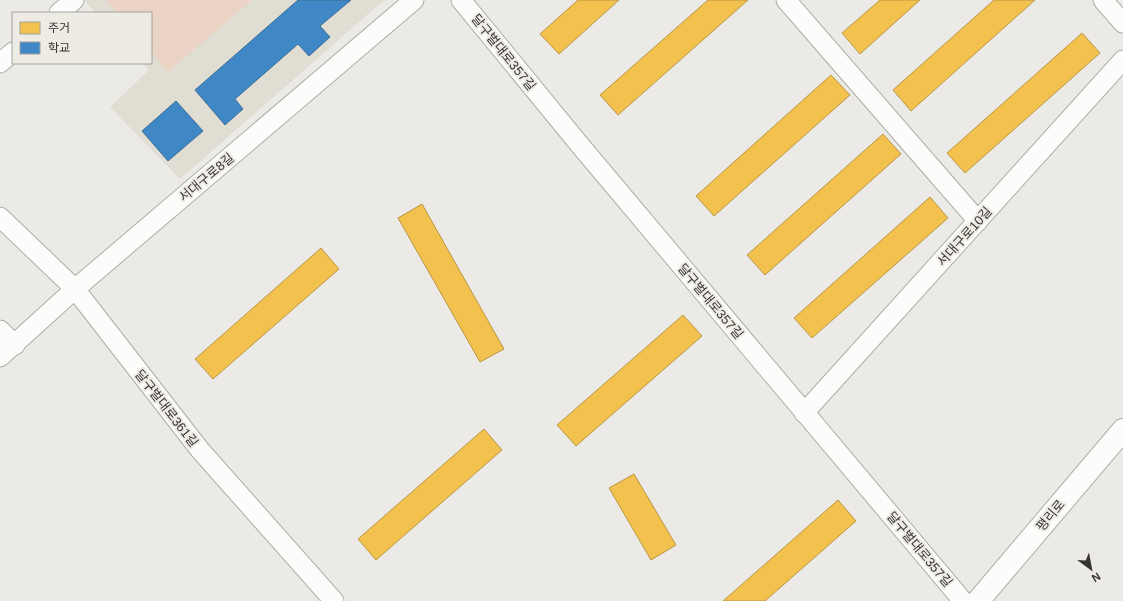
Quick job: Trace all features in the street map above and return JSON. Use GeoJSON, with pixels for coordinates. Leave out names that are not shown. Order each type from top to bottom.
{"type":"FeatureCollection","features":[{"type":"Feature","properties":{"kind":"main road","name":"평리로"},"geometry":{"type":"LineString","coordinates":[[978,601],[1123,430]]}},
{"type":"Feature","properties":{"kind":"street"},"geometry":{"type":"LineString","coordinates":[[60,12],[74,0]]}},
{"type":"Feature","properties":{"kind":"street","name":"서대구로8길"},"geometry":{"type":"LineString","coordinates":[[0,357],[75,289],[414,0]]}},
{"type":"Feature","properties":{"kind":"street","name":"달구벌대로357길"},"geometry":{"type":"LineString","coordinates":[[461,0],[804,413],[963,601]]}},
{"type":"Feature","properties":{"kind":"street"},"geometry":{"type":"LineString","coordinates":[[786,0],[978,221]]}},
{"type":"Feature","properties":{"kind":"street"},"geometry":{"type":"LineString","coordinates":[[1104,0],[1123,22]]}},
{"type":"Feature","properties":{"kind":"street"},"geometry":{"type":"LineString","coordinates":[[0,63],[12,53]]}},
{"type":"Feature","properties":{"kind":"street","name":"서대구로10길"},"geometry":{"type":"LineString","coordinates":[[804,413],[1123,60]]}},
{"type":"Feature","properties":{"kind":"street","name":"달구벌대로361길"},"geometry":{"type":"LineString","coordinates":[[0,217],[75,289],[200,450],[334,601]]}},
{"type":"Feature","properties":{"kind":"street"},"geometry":{"type":"LineString","coordinates":[[0,330],[15,345]]}},
{"type":"Feature","properties":{"kind":"shaded area"},"geometry":{"type":"Polygon","coordinates":[[[84,0],[384,0],[180,179],[110,107],[149,70],[143,64],[152,64],[152,12],[95,12],[84,0]]]}},
{"type":"Feature","properties":{"kind":"shaded area"},"geometry":{"type":"Polygon","coordinates":[[[106,0],[252,0],[168,72],[152,53],[152,12],[116,12],[106,0]]]}},
{"type":"Feature","properties":{"kind":"building: 주거"},"geometry":{"type":"Polygon","coordinates":[[[578,0],[619,0],[559,54],[540,34],[578,0]]]}},
{"type":"Feature","properties":{"kind":"building: 주거"},"geometry":{"type":"Polygon","coordinates":[[[708,0],[748,0],[618,115],[600,95],[708,0]]]}},
{"type":"Feature","properties":{"kind":"building: 주거"},"geometry":{"type":"Polygon","coordinates":[[[880,0],[920,0],[860,54],[842,33],[880,0]]]}},
{"type":"Feature","properties":{"kind":"building: 주거"},"geometry":{"type":"Polygon","coordinates":[[[994,0],[1035,0],[911,111],[893,90],[994,0]]]}},
{"type":"Feature","properties":{"kind":"building: 주거"},"geometry":{"type":"Polygon","coordinates":[[[1082,33],[1100,53],[965,173],[947,153],[1082,33]]]}},
{"type":"Feature","properties":{"kind":"building: 주거"},"geometry":{"type":"Polygon","coordinates":[[[831,75],[850,95],[714,216],[696,196],[831,75]]]}},
{"type":"Feature","properties":{"kind":"building: 주거"},"geometry":{"type":"Polygon","coordinates":[[[883,134],[901,154],[765,275],[747,255],[883,134]]]}},
{"type":"Feature","properties":{"kind":"building: 주거"},"geometry":{"type":"Polygon","coordinates":[[[930,197],[948,218],[812,338],[794,318],[930,197]]]}},
{"type":"Feature","properties":{"kind":"building: 주거"},"geometry":{"type":"Polygon","coordinates":[[[422,204],[504,349],[480,362],[398,218],[422,204]]]}},
{"type":"Feature","properties":{"kind":"building: 주거"},"geometry":{"type":"Polygon","coordinates":[[[321,248],[339,269],[213,379],[195,359],[321,248]]]}},
{"type":"Feature","properties":{"kind":"building: 주거"},"geometry":{"type":"Polygon","coordinates":[[[683,315],[702,336],[576,446],[557,425],[683,315]]]}},
{"type":"Feature","properties":{"kind":"building: 주거"},"geometry":{"type":"Polygon","coordinates":[[[484,429],[502,450],[376,560],[358,539],[484,429]]]}},
{"type":"Feature","properties":{"kind":"building: 주거"},"geometry":{"type":"Polygon","coordinates":[[[634,474],[676,545],[651,560],[609,488],[634,474]]]}},
{"type":"Feature","properties":{"kind":"building: 주거"},"geometry":{"type":"Polygon","coordinates":[[[838,500],[856,521],[765,601],[723,601],[838,500]]]}},
{"type":"Feature","properties":{"kind":"building: 학교"},"geometry":{"type":"Polygon","coordinates":[[[298,0],[351,0],[320,26],[330,37],[309,56],[298,44],[235,99],[243,109],[225,125],[195,90],[298,0]]]}},
{"type":"Feature","properties":{"kind":"building: 학교"},"geometry":{"type":"Polygon","coordinates":[[[176,101],[203,131],[168,161],[142,131],[176,101]]]}}]}
